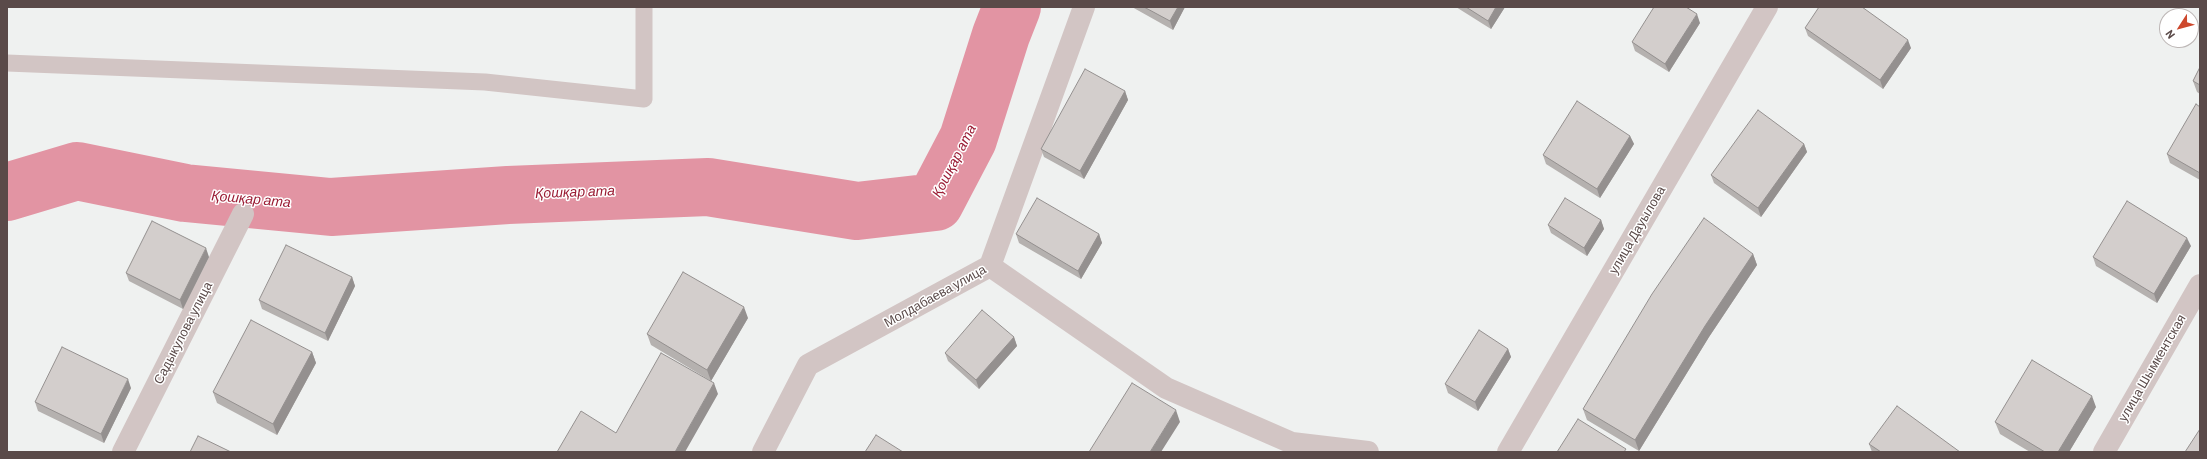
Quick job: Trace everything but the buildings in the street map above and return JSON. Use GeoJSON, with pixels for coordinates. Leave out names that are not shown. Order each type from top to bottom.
{"type":"FeatureCollection","features":[{"type":"Feature","properties":{"kind":"street","name":"Молдабаева улица"},"geometry":{"type":"LineString","coordinates":[[763,452],[808,366],[990,266],[1084,7]]}},
{"type":"Feature","properties":{"kind":"street","name":"улица Дауылова"},"geometry":{"type":"LineString","coordinates":[[1508,452],[1767,7]]}},
{"type":"Feature","properties":{"kind":"street","name":"Садыкулова улица"},"geometry":{"type":"LineString","coordinates":[[123,452],[243,214]]}},
{"type":"Feature","properties":{"kind":"street"},"geometry":{"type":"LineString","coordinates":[[990,266],[1166,388],[1292,443],[1368,452]]}},
{"type":"Feature","properties":{"kind":"street","name":"улица Шымкентская"},"geometry":{"type":"LineString","coordinates":[[2104,452],[2200,285]]}},
{"type":"Feature","properties":{"kind":"lane"},"geometry":{"type":"LineString","coordinates":[[7,63],[485,82],[644,99],[644,7]]}},
{"type":"Feature","properties":{"kind":"waterway","name":"Қошқар ата"},"geometry":{"type":"LineString","coordinates":[[7,192],[77,171],[185,193],[331,207],[508,195],[708,187],[857,211],[935,202],[968,139],[1001,35],[1012,7]]}}]}
